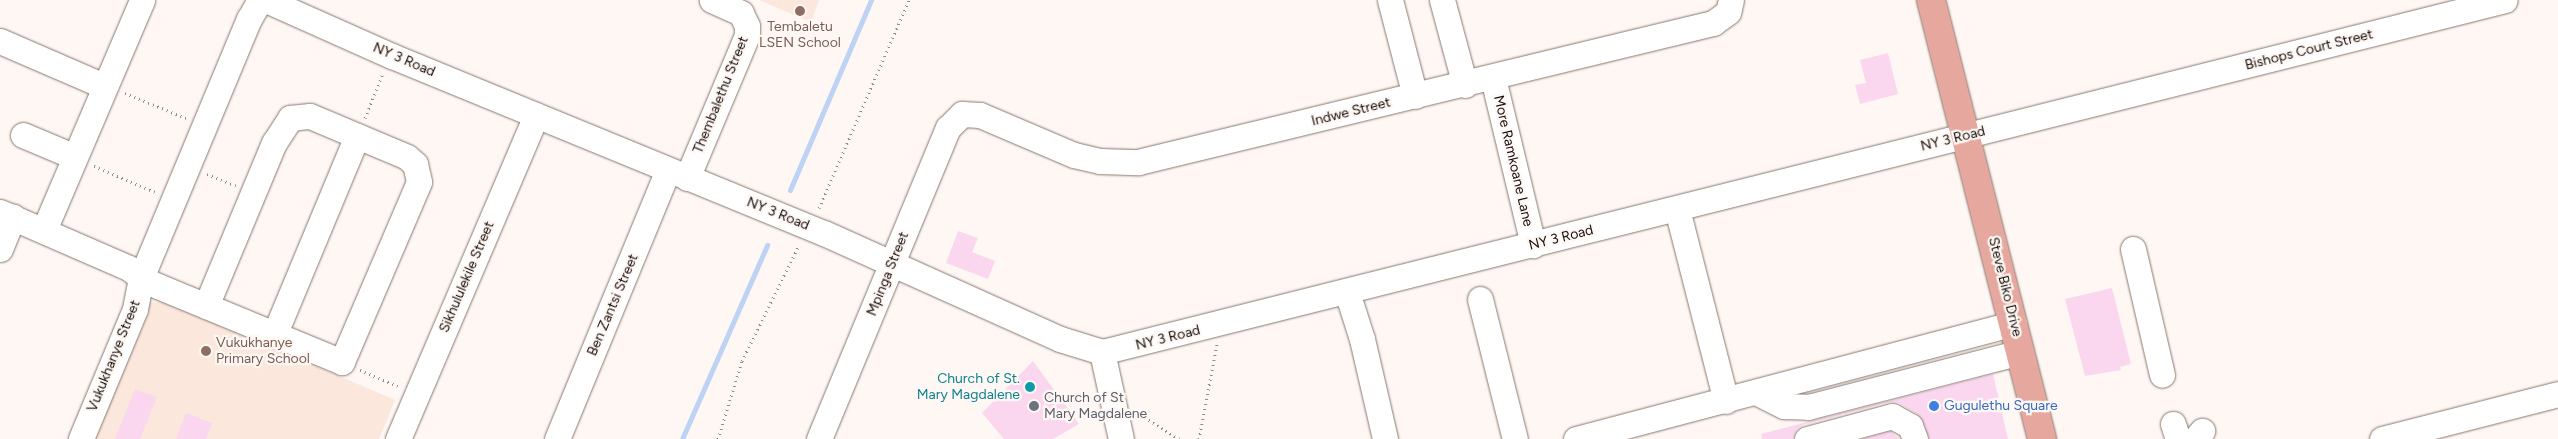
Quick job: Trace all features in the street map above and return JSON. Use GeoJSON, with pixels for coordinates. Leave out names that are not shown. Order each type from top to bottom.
{"type":"FeatureCollection","features":[{"type":"Feature","properties":{"kind":"main road","name":"Steve Biko Drive"},"geometry":{"type":"LineString","coordinates":[[1931,0],[2042,439]]}},
{"type":"Feature","properties":{"kind":"street"},"geometry":{"type":"LineString","coordinates":[[44,230],[80,160],[110,88],[142,0]]}},
{"type":"Feature","properties":{"kind":"street","name":"Vukukhanye Street"},"geometry":{"type":"LineString","coordinates":[[81,439],[135,309],[141,278],[249,19],[260,0]]}},
{"type":"Feature","properties":{"kind":"street","name":"NY 3 Road"},"geometry":{"type":"LineString","coordinates":[[266,0],[536,115],[893,263],[1060,339],[1102,352],[2114,99]]}},
{"type":"Feature","properties":{"kind":"street","name":"Thembalethu Street"},"geometry":{"type":"LineString","coordinates":[[678,174],[747,35],[747,26],[741,13],[712,0]]}},
{"type":"Feature","properties":{"kind":"street"},"geometry":{"type":"LineString","coordinates":[[1390,0],[1415,96]]}},
{"type":"Feature","properties":{"kind":"street"},"geometry":{"type":"LineString","coordinates":[[1442,0],[1465,85]]}},
{"type":"Feature","properties":{"kind":"street","name":"Indwe Street"},"geometry":{"type":"LineString","coordinates":[[962,114],[980,115],[1074,156],[1100,161],[1138,162],[1465,85],[1713,23],[1728,12],[1731,0]]}},
{"type":"Feature","properties":{"kind":"street","name":"Bishops Court Street"},"geometry":{"type":"LineString","coordinates":[[2114,99],[2505,0]]}},
{"type":"Feature","properties":{"kind":"street"},"geometry":{"type":"LineString","coordinates":[[0,41],[110,88]]}},
{"type":"Feature","properties":{"kind":"street","name":"More Ramkoane Lane"},"geometry":{"type":"LineString","coordinates":[[1493,78],[1533,245]]}},
{"type":"Feature","properties":{"kind":"street","name":"Mpinga Street"},"geometry":{"type":"LineString","coordinates":[[819,439],[948,128],[962,114]]}},
{"type":"Feature","properties":{"kind":"street","name":"Sikhululekile Street"},"geometry":{"type":"LineString","coordinates":[[398,439],[536,115]]}},
{"type":"Feature","properties":{"kind":"street"},"geometry":{"type":"LineString","coordinates":[[0,249],[6,215],[129,268],[141,278],[206,306],[342,362],[418,182],[415,164],[406,156],[361,128],[310,116],[290,118],[281,128],[206,306]]}},
{"type":"Feature","properties":{"kind":"street"},"geometry":{"type":"LineString","coordinates":[[274,333],[361,128]]}},
{"type":"Feature","properties":{"kind":"street"},"geometry":{"type":"LineString","coordinates":[[23,135],[80,160]]}},
{"type":"Feature","properties":{"kind":"street","name":"Ben Zantsi Street"},"geometry":{"type":"LineString","coordinates":[[557,439],[678,174]]}},
{"type":"Feature","properties":{"kind":"street"},"geometry":{"type":"LineString","coordinates":[[1677,208],[1726,401]]}},
{"type":"Feature","properties":{"kind":"street"},"geometry":{"type":"LineString","coordinates":[[2133,249],[2162,375]]}},
{"type":"Feature","properties":{"kind":"street"},"geometry":{"type":"LineString","coordinates":[[1347,292],[1362,339],[1386,439]]}},
{"type":"Feature","properties":{"kind":"street"},"geometry":{"type":"LineString","coordinates":[[1480,299],[1515,439]]}},
{"type":"Feature","properties":{"kind":"street"},"geometry":{"type":"LineString","coordinates":[[1576,439],[1758,393],[2014,323]]}},
{"type":"Feature","properties":{"kind":"street"},"geometry":{"type":"LineString","coordinates":[[1102,352],[1121,439]]}},
{"type":"Feature","properties":{"kind":"street"},"geometry":{"type":"LineString","coordinates":[[1758,393],[1784,406],[1808,407],[2021,352]]}},
{"type":"Feature","properties":{"kind":"street"},"geometry":{"type":"LineString","coordinates":[[2382,439],[2558,394]]}},
{"type":"Feature","properties":{"kind":"street"},"geometry":{"type":"LineString","coordinates":[[1807,439],[1892,416],[1910,426],[1914,439]]}},
{"type":"Feature","properties":{"kind":"path"},"geometry":{"type":"LineString","coordinates":[[816,214],[910,0]]}},
{"type":"Feature","properties":{"kind":"path"},"geometry":{"type":"LineString","coordinates":[[361,128],[385,68]]}},
{"type":"Feature","properties":{"kind":"path"},"geometry":{"type":"LineString","coordinates":[[110,88],[196,122]]}},
{"type":"Feature","properties":{"kind":"path"},"geometry":{"type":"LineString","coordinates":[[80,160],[165,196]]}},
{"type":"Feature","properties":{"kind":"path"},"geometry":{"type":"LineString","coordinates":[[204,172],[245,190]]}},
{"type":"Feature","properties":{"kind":"path"},"geometry":{"type":"LineString","coordinates":[[718,439],[742,361],[792,252],[801,242]]}},
{"type":"Feature","properties":{"kind":"path"},"geometry":{"type":"LineString","coordinates":[[1199,439],[1218,341]]}},
{"type":"Feature","properties":{"kind":"path"},"geometry":{"type":"LineString","coordinates":[[342,362],[418,394]]}},
{"type":"Feature","properties":{"kind":"path"},"geometry":{"type":"LineString","coordinates":[[1130,409],[1179,439]]}},
{"type":"Feature","properties":{"kind":"shaded area","name":"Tembaletu LSEN School"},"geometry":{"type":"Polygon","coordinates":[[[759,0],[819,0],[811,22],[759,0]]]}},
{"type":"Feature","properties":{"kind":"shaded area","name":"Vukukhanye Primary School"},"geometry":{"type":"Polygon","coordinates":[[[166,302],[395,400],[379,439],[92,439],[149,303],[166,302]]]}},
{"type":"Feature","properties":{"kind":"building"},"geometry":{"type":"Polygon","coordinates":[[[1888,53],[1898,94],[1860,104],[1855,85],[1866,83],[1860,60],[1888,53]]]}},
{"type":"Feature","properties":{"kind":"building"},"geometry":{"type":"Polygon","coordinates":[[[958,231],[978,238],[972,252],[995,261],[988,279],[946,263],[958,231]]]}},
{"type":"Feature","properties":{"kind":"building"},"geometry":{"type":"Polygon","coordinates":[[[2112,288],[2131,364],[2120,367],[2121,370],[2085,376],[2065,299],[2112,288]]]}},
{"type":"Feature","properties":{"kind":"building","name":"Church of St. Mary Magdalene"},"geometry":{"type":"Polygon","coordinates":[[[1033,361],[1079,424],[1053,439],[1004,439],[982,413],[1033,361]]]}},
{"type":"Feature","properties":{"kind":"building"},"geometry":{"type":"Polygon","coordinates":[[[1993,374],[2008,439],[1929,439],[1917,414],[1899,403],[1889,402],[1803,425],[1797,429],[1793,439],[1762,439],[1761,434],[1993,374]]]}},
{"type":"Feature","properties":{"kind":"building"},"geometry":{"type":"Polygon","coordinates":[[[135,389],[157,397],[140,439],[115,439],[135,389]]]}},
{"type":"Feature","properties":{"kind":"building"},"geometry":{"type":"Polygon","coordinates":[[[186,413],[212,423],[206,439],[176,439],[186,413]]]}},
{"type":"Feature","properties":{"kind":"building"},"geometry":{"type":"Polygon","coordinates":[[[1890,431],[1900,439],[1862,439],[1890,431]]]}},
{"type":"Feature","properties":{"kind":"waterway"},"geometry":{"type":"LineString","coordinates":[[790,190],[871,0]]}},
{"type":"Feature","properties":{"kind":"waterway"},"geometry":{"type":"LineString","coordinates":[[682,439],[767,245]]}},
{"type":"Feature","properties":{"kind":"place","name":"Tembaletu LSEN School"},"geometry":{"type":"Point","coordinates":[800,11]}},
{"type":"Feature","properties":{"kind":"place","name":"Vukukhanye Primary School"},"geometry":{"type":"Point","coordinates":[206,351]}},
{"type":"Feature","properties":{"kind":"place","name":"Church of St. Mary Magdalene"},"geometry":{"type":"Point","coordinates":[1030,387]}},
{"type":"Feature","properties":{"kind":"place","name":"Church of St Mary Magdalene"},"geometry":{"type":"Point","coordinates":[1034,406]}},
{"type":"Feature","properties":{"kind":"place","name":"Gugulethu Square"},"geometry":{"type":"Point","coordinates":[1934,406]}}]}
